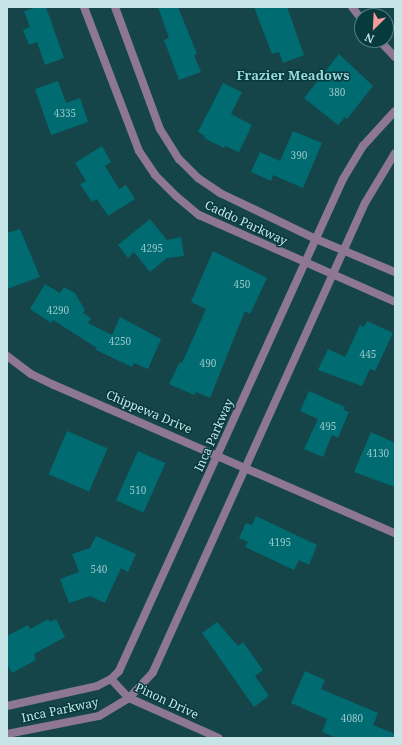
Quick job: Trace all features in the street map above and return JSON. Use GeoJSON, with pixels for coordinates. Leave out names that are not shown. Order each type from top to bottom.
{"type":"FeatureCollection","features":[{"type":"Feature","properties":{"kind":"street","name":"Caddo Parkway"},"geometry":{"type":"LineString","coordinates":[[84,7],[131,133],[155,175],[199,215],[395,302]]}},
{"type":"Feature","properties":{"kind":"street","name":"Caddo Parkway"},"geometry":{"type":"LineString","coordinates":[[115,7],[160,129],[179,159],[198,178],[220,193],[316,239],[395,272]]}},
{"type":"Feature","properties":{"kind":"street"},"geometry":{"type":"LineString","coordinates":[[387,48],[395,57]]}},
{"type":"Feature","properties":{"kind":"street","name":"Inca Parkway"},"geometry":{"type":"LineString","coordinates":[[7,706],[78,692],[111,679],[127,657],[350,165],[363,146],[395,111]]}},
{"type":"Feature","properties":{"kind":"street","name":"Inca Parkway"},"geometry":{"type":"LineString","coordinates":[[7,734],[99,716],[129,698],[152,672],[334,276],[365,203],[395,153]]}},
{"type":"Feature","properties":{"kind":"street","name":"Chippewa Drive"},"geometry":{"type":"LineString","coordinates":[[7,356],[37,377],[395,533]]}},
{"type":"Feature","properties":{"kind":"street","name":"Pinon Drive"},"geometry":{"type":"LineString","coordinates":[[111,679],[129,698],[219,738]]}},
{"type":"Feature","properties":{"kind":"building"},"geometry":{"type":"Polygon","coordinates":[[[37,7],[46,7],[64,58],[45,65],[37,42],[29,45],[23,30],[30,27],[24,11],[37,7]]]}},
{"type":"Feature","properties":{"kind":"building"},"geometry":{"type":"Polygon","coordinates":[[[158,7],[178,7],[197,54],[194,55],[201,72],[179,80],[164,40],[169,38],[158,7]]]}},
{"type":"Feature","properties":{"kind":"building"},"geometry":{"type":"Polygon","coordinates":[[[254,7],[287,7],[304,55],[283,63],[279,52],[272,54],[254,7]]]}},
{"type":"Feature","properties":{"kind":"building"},"geometry":{"type":"Polygon","coordinates":[[[339,54],[373,86],[347,119],[345,117],[338,125],[304,98],[339,54]]]}},
{"type":"Feature","properties":{"kind":"building"},"geometry":{"type":"Polygon","coordinates":[[[58,81],[66,103],[80,98],[88,122],[51,135],[35,89],[58,81]]]}},
{"type":"Feature","properties":{"kind":"building"},"geometry":{"type":"Polygon","coordinates":[[[223,83],[242,92],[231,114],[252,125],[239,152],[225,146],[224,148],[204,138],[205,136],[198,132],[223,83]]]}},
{"type":"Feature","properties":{"kind":"building"},"geometry":{"type":"Polygon","coordinates":[[[293,131],[322,143],[303,188],[273,175],[271,181],[251,172],[260,152],[280,161],[293,131]]]}},
{"type":"Feature","properties":{"kind":"building"},"geometry":{"type":"Polygon","coordinates":[[[102,146],[111,162],[105,166],[119,189],[126,185],[135,199],[108,216],[97,199],[92,202],[80,184],[86,181],[75,163],[102,146]]]}},
{"type":"Feature","properties":{"kind":"building"},"geometry":{"type":"Polygon","coordinates":[[[150,219],[167,240],[181,237],[184,256],[167,258],[150,272],[134,252],[128,258],[118,245],[150,219]]]}},
{"type":"Feature","properties":{"kind":"building"},"geometry":{"type":"Polygon","coordinates":[[[20,229],[40,277],[7,289],[7,233],[20,229]]]}},
{"type":"Feature","properties":{"kind":"building"},"geometry":{"type":"Polygon","coordinates":[[[213,251],[267,278],[250,314],[245,311],[210,398],[196,392],[194,395],[169,384],[180,362],[182,363],[206,309],[191,302],[213,251]]]}},
{"type":"Feature","properties":{"kind":"building"},"geometry":{"type":"Polygon","coordinates":[[[45,284],[60,293],[64,287],[75,293],[85,310],[83,313],[91,318],[88,323],[112,335],[120,317],[161,339],[148,369],[134,363],[132,367],[96,350],[97,348],[53,320],[51,323],[30,309],[45,284]]]}},
{"type":"Feature","properties":{"kind":"building"},"geometry":{"type":"Polygon","coordinates":[[[367,321],[393,333],[375,371],[370,369],[362,386],[318,370],[328,349],[345,357],[360,325],[364,327],[367,321]]]}},
{"type":"Feature","properties":{"kind":"building"},"geometry":{"type":"Polygon","coordinates":[[[309,391],[345,407],[344,410],[349,412],[338,438],[332,435],[323,457],[304,449],[318,419],[300,411],[309,391]]]}},
{"type":"Feature","properties":{"kind":"building"},"geometry":{"type":"Polygon","coordinates":[[[67,431],[108,448],[89,491],[49,474],[67,431]]]}},
{"type":"Feature","properties":{"kind":"building"},"geometry":{"type":"Polygon","coordinates":[[[371,432],[395,443],[395,487],[354,472],[371,432]]]}},
{"type":"Feature","properties":{"kind":"building"},"geometry":{"type":"Polygon","coordinates":[[[138,451],[165,463],[143,513],[116,500],[138,451]]]}},
{"type":"Feature","properties":{"kind":"building"},"geometry":{"type":"Polygon","coordinates":[[[256,516],[317,545],[309,565],[299,560],[294,570],[245,547],[248,542],[239,538],[246,523],[252,525],[256,516]]]}},
{"type":"Feature","properties":{"kind":"building"},"geometry":{"type":"Polygon","coordinates":[[[96,536],[136,554],[128,572],[121,568],[105,603],[90,596],[69,603],[60,579],[79,572],[72,554],[90,548],[96,536]]]}},
{"type":"Feature","properties":{"kind":"building"},"geometry":{"type":"Polygon","coordinates":[[[48,619],[50,622],[56,619],[65,637],[34,654],[36,660],[12,673],[7,664],[7,636],[28,625],[30,629],[48,619]]]}},
{"type":"Feature","properties":{"kind":"building"},"geometry":{"type":"Polygon","coordinates":[[[217,622],[238,646],[243,642],[263,670],[255,676],[269,696],[254,707],[202,633],[217,622]]]}},
{"type":"Feature","properties":{"kind":"building"},"geometry":{"type":"Polygon","coordinates":[[[305,671],[325,680],[321,689],[378,713],[373,725],[395,734],[395,738],[337,738],[322,732],[327,719],[291,703],[305,671]]]}},
{"type":"Feature","properties":{"kind":"district","name":"Frazier Meadows"},"geometry":{"type":"Point","coordinates":[293,75]}}]}
